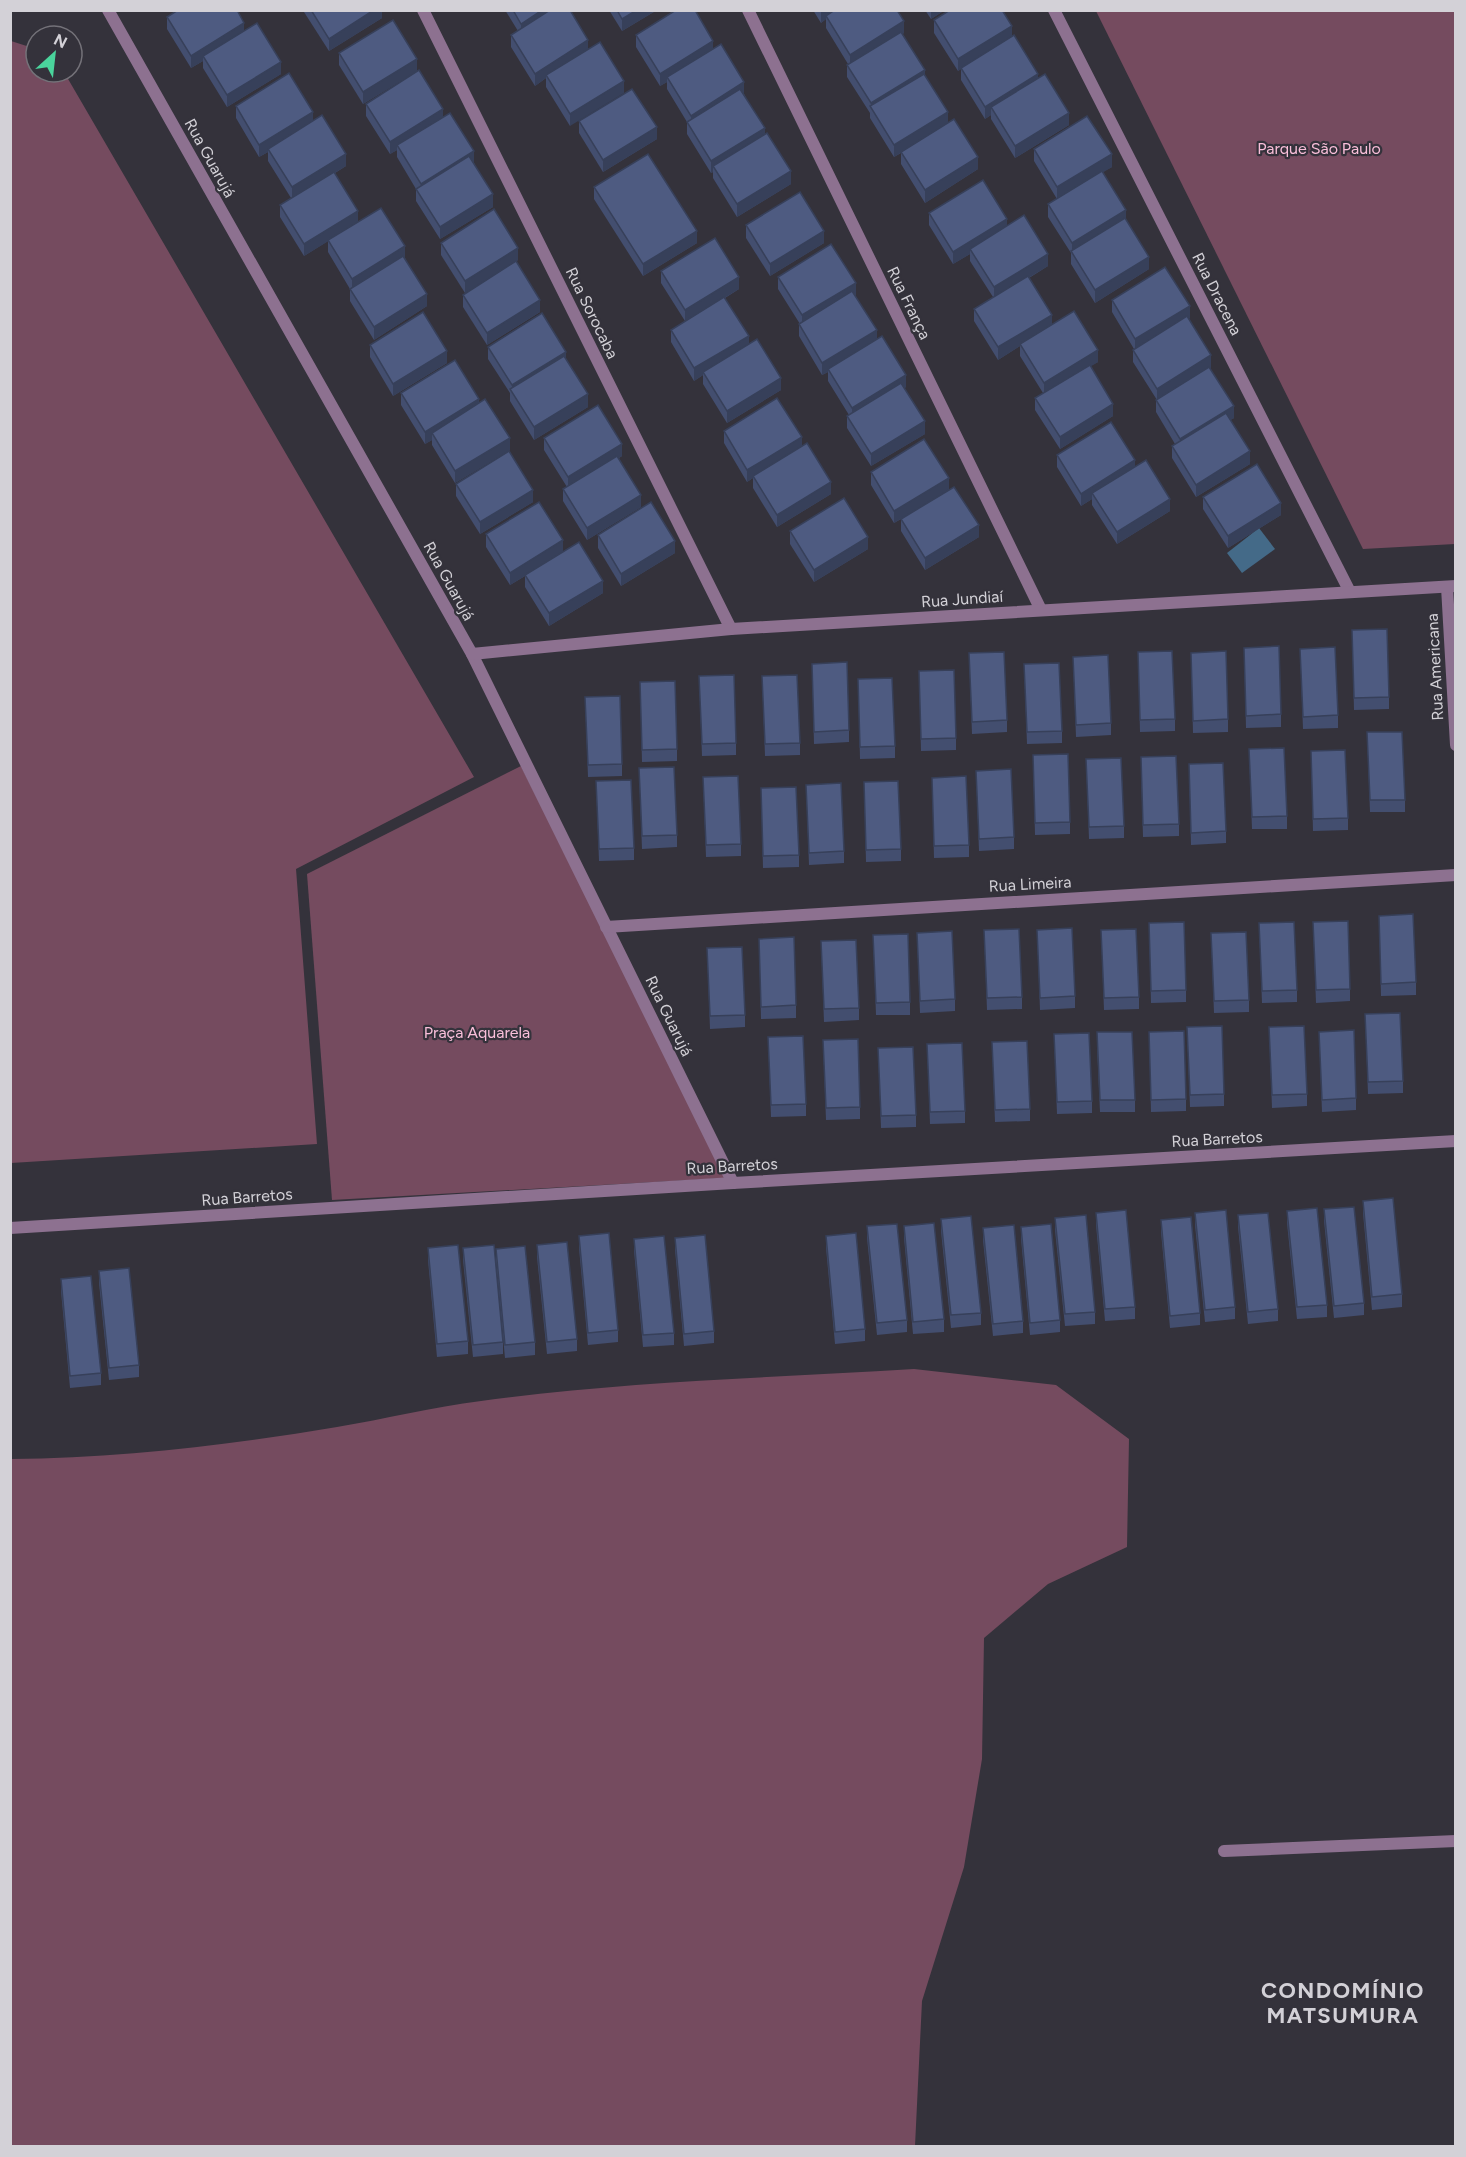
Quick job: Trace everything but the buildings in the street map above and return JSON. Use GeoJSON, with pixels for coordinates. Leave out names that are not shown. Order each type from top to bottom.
{"type":"FeatureCollection","features":[{"type":"Feature","properties":{"kind":"street","name":"Rua Guarujá"},"geometry":{"type":"LineString","coordinates":[[108,10],[472,654],[733,1183]]}},
{"type":"Feature","properties":{"kind":"street","name":"Rua Sorocaba"},"geometry":{"type":"LineString","coordinates":[[423,10],[731,629]]}},
{"type":"Feature","properties":{"kind":"street","name":"Rua França"},"geometry":{"type":"LineString","coordinates":[[748,10],[1041,610]]}},
{"type":"Feature","properties":{"kind":"street","name":"Rua Dracena"},"geometry":{"type":"LineString","coordinates":[[1054,10],[1350,592]]}},
{"type":"Feature","properties":{"kind":"street","name":"Rua Jundiaí"},"geometry":{"type":"LineString","coordinates":[[472,654],[731,629],[1451,586]]}},
{"type":"Feature","properties":{"kind":"street","name":"Rua Americana"},"geometry":{"type":"LineString","coordinates":[[1451,586],[1455,745]]}},
{"type":"Feature","properties":{"kind":"street","name":"Rua Limeira"},"geometry":{"type":"LineString","coordinates":[[606,927],[1455,875]]}},
{"type":"Feature","properties":{"kind":"street","name":"Rua Barretos"},"geometry":{"type":"LineString","coordinates":[[10,1228],[733,1183],[1455,1142]]}},
{"type":"Feature","properties":{"kind":"street"},"geometry":{"type":"LineString","coordinates":[[1224,1851],[1455,1841]]}},
{"type":"Feature","properties":{"kind":"green space","name":"Parque São Paulo"},"geometry":{"type":"Polygon","coordinates":[[[1096,11],[1455,11],[1455,544],[1363,549],[1096,11]]]}},
{"type":"Feature","properties":{"kind":"green space"},"geometry":{"type":"Polygon","coordinates":[[[11,41],[24,45],[24,84],[71,84],[474,777],[296,869],[317,1144],[11,1163],[11,41]]]}},
{"type":"Feature","properties":{"kind":"green space","name":"Praça Aquarela"},"geometry":{"type":"Polygon","coordinates":[[[521,766],[726,1178],[332,1200],[307,874],[521,766]]]}},
{"type":"Feature","properties":{"kind":"green space"},"geometry":{"type":"Polygon","coordinates":[[[914,1369],[1056,1385],[1129,1439],[1127,1547],[1048,1584],[984,1638],[982,1759],[964,1867],[922,2001],[915,2146],[11,2146],[11,1459],[93,1456],[215,1445],[535,1394],[698,1381],[914,1369]]]}},
{"type":"Feature","properties":{"kind":"water"},"geometry":{"type":"Polygon","coordinates":[[[1259,528],[1275,549],[1242,573],[1227,553],[1259,528]]]}},
{"type":"Feature","properties":{"kind":"district","name":"CONDOMÍNIO MATSUMURA"},"geometry":{"type":"Point","coordinates":[1343,2003]}}]}
